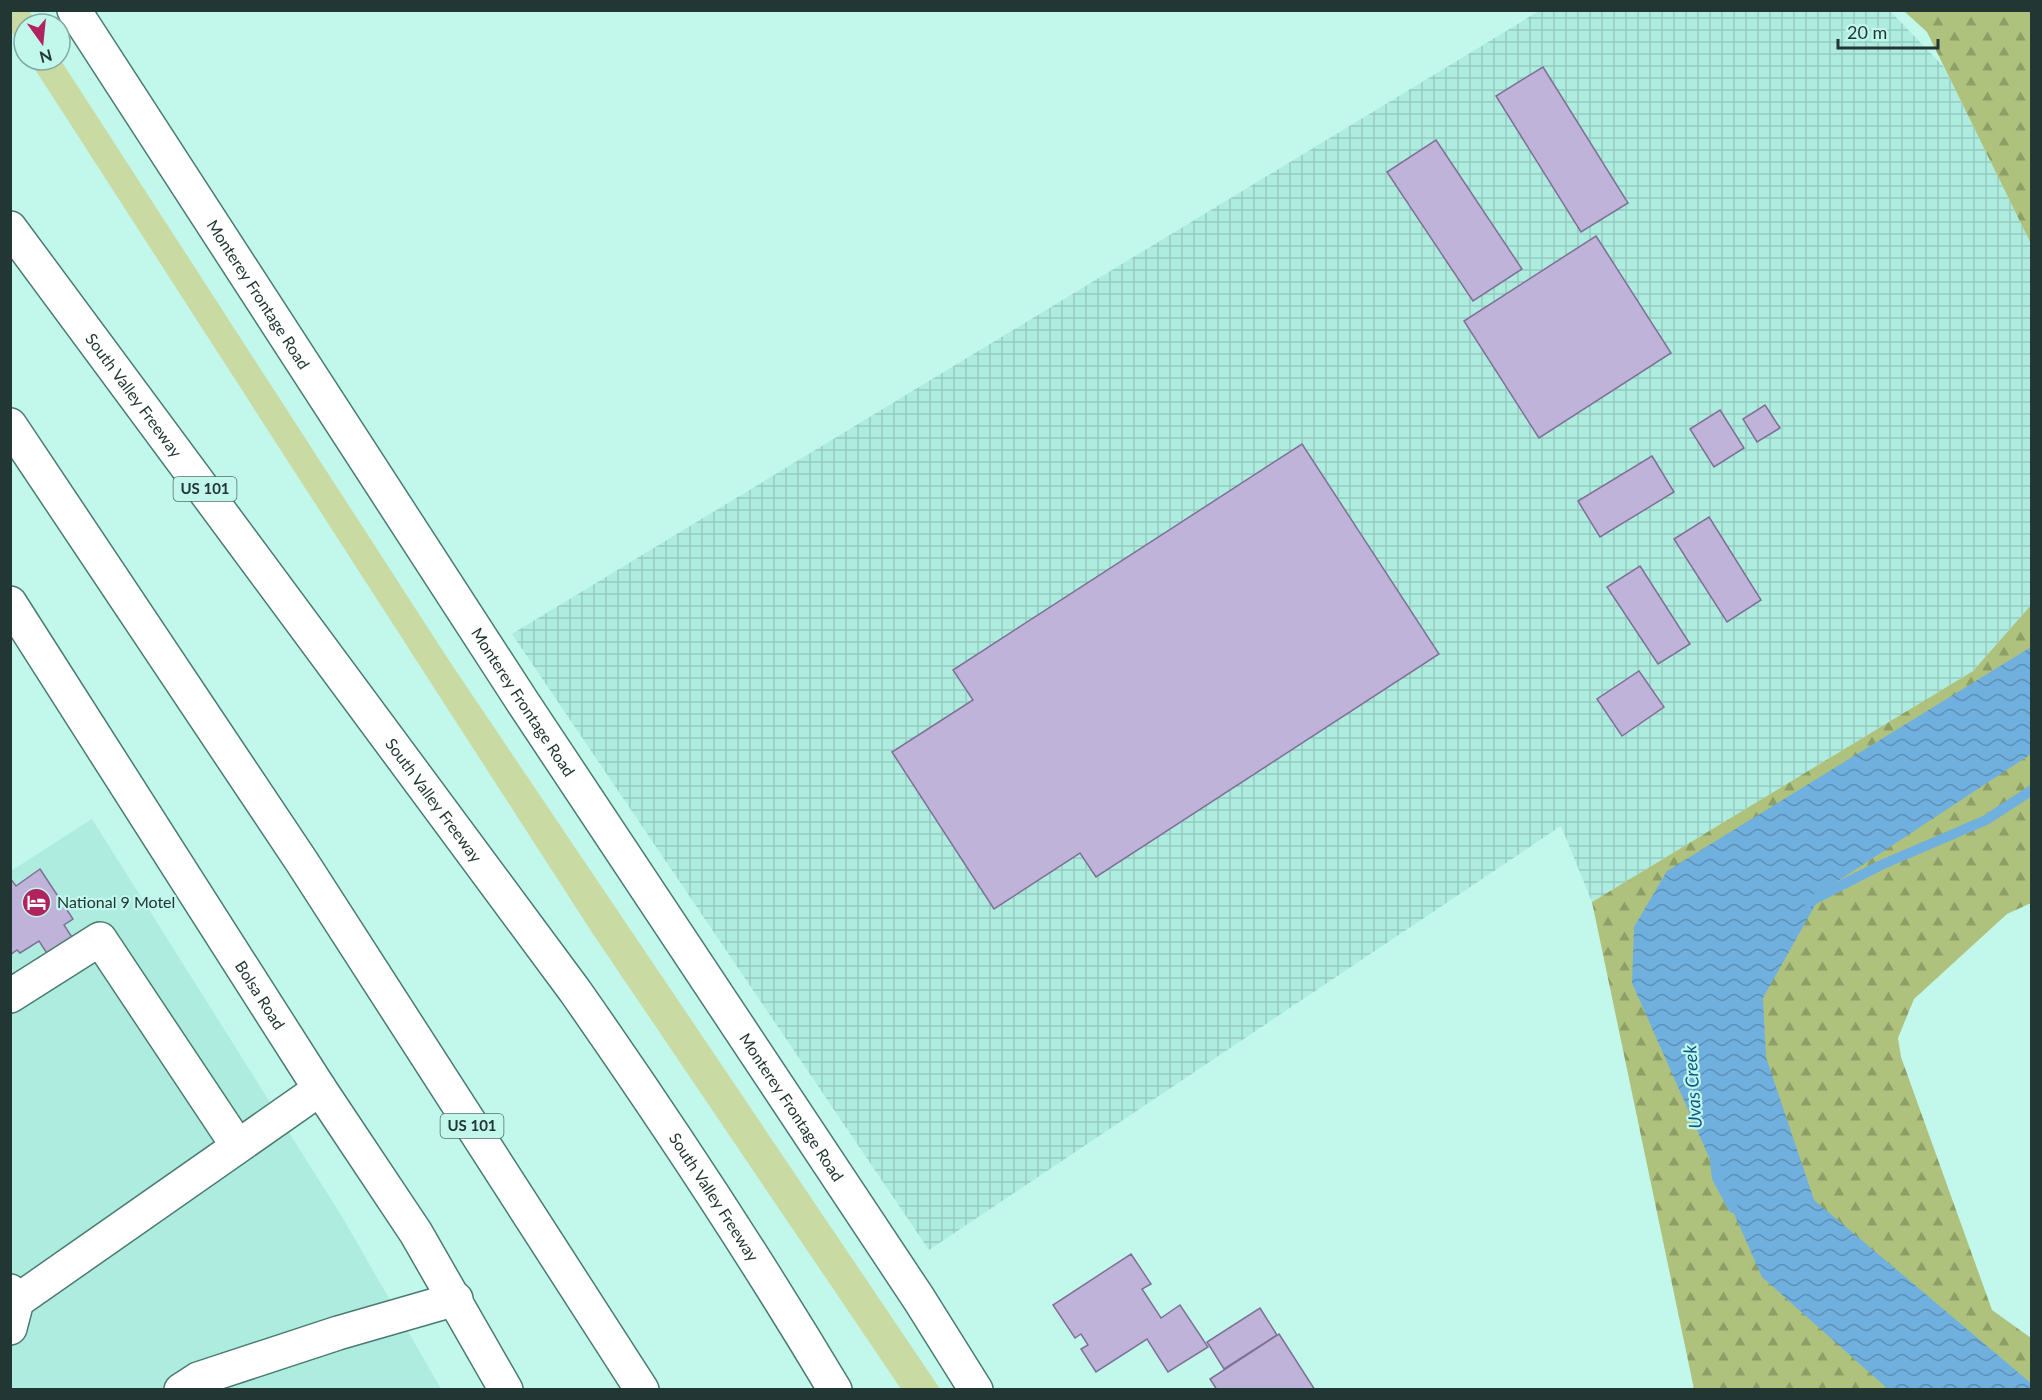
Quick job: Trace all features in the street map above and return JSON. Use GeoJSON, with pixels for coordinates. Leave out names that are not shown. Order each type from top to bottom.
{"type":"FeatureCollection","features":[{"type":"Feature","properties":{"kind":"main road","name":"Monterey Frontage Road"},"geometry":{"type":"LineString","coordinates":[[74,10],[515,691],[920,1299],[976,1389]]}},
{"type":"Feature","properties":{"kind":"main road","name":"South Valley Freeway"},"geometry":{"type":"LineString","coordinates":[[10,228],[575,991],[684,1149],[782,1300],[835,1389]]}},
{"type":"Feature","properties":{"kind":"main road","name":"US 101"},"geometry":{"type":"LineString","coordinates":[[10,425],[289,842],[642,1389]]}},
{"type":"Feature","properties":{"kind":"main road","name":"Bolsa Road"},"geometry":{"type":"LineString","coordinates":[[10,603],[320,1089],[375,1170],[456,1299],[506,1389]]}},
{"type":"Feature","properties":{"kind":"main road"},"geometry":{"type":"LineString","coordinates":[[10,996],[100,939],[237,1145]]}},
{"type":"Feature","properties":{"kind":"main road"},"geometry":{"type":"LineString","coordinates":[[13,1306],[237,1145],[320,1089]]}},
{"type":"Feature","properties":{"kind":"main road"},"geometry":{"type":"LineString","coordinates":[[181,1389],[198,1379],[295,1347],[456,1299]]}},
{"type":"Feature","properties":{"kind":"shaded area"},"geometry":{"type":"Polygon","coordinates":[[[1539,11],[1890,11],[1944,67],[2031,244],[2031,605],[1973,671],[1592,902],[1561,826],[929,1250],[512,634],[1539,11]]]}},
{"type":"Feature","properties":{"kind":"shaded area"},"geometry":{"type":"Polygon","coordinates":[[[92,819],[344,1220],[441,1389],[11,1390],[11,871],[92,819]]]}},
{"type":"Feature","properties":{"kind":"green space"},"geometry":{"type":"Polygon","coordinates":[[[11,10],[29,11],[12,12],[12,33],[11,10]]]}},
{"type":"Feature","properties":{"kind":"green space"},"geometry":{"type":"Polygon","coordinates":[[[1904,11],[2031,11],[2031,244],[1927,32],[1904,11]]]}},
{"type":"Feature","properties":{"kind":"green space"},"geometry":{"type":"Polygon","coordinates":[[[37,72],[68,72],[450,662],[940,1389],[901,1389],[591,931],[37,72]]]}},
{"type":"Feature","properties":{"kind":"green space"},"geometry":{"type":"Polygon","coordinates":[[[2031,605],[2031,903],[2007,914],[1914,999],[1898,1038],[1901,1057],[1992,1310],[2031,1338],[2031,1389],[1694,1389],[1592,902],[1973,671],[2031,605]]]}},
{"type":"Feature","properties":{"kind":"water"},"geometry":{"type":"Polygon","coordinates":[[[2031,647],[2031,754],[1823,891],[1763,998],[1766,1057],[1814,1200],[2032,1384],[2031,1390],[1888,1389],[1762,1277],[1632,983],[1634,927],[1667,871],[2031,647]]]}},
{"type":"Feature","properties":{"kind":"building"},"geometry":{"type":"Polygon","coordinates":[[[1543,67],[1628,203],[1581,232],[1496,96],[1543,67]]]}},
{"type":"Feature","properties":{"kind":"building"},"geometry":{"type":"Polygon","coordinates":[[[1436,140],[1522,269],[1473,301],[1387,172],[1436,140]]]}},
{"type":"Feature","properties":{"kind":"building"},"geometry":{"type":"Polygon","coordinates":[[[1596,236],[1671,353],[1539,438],[1464,321],[1596,236]]]}},
{"type":"Feature","properties":{"kind":"building"},"geometry":{"type":"Polygon","coordinates":[[[1765,405],[1780,428],[1757,442],[1743,419],[1765,405]]]}},
{"type":"Feature","properties":{"kind":"building"},"geometry":{"type":"Polygon","coordinates":[[[1720,410],[1744,448],[1714,467],[1690,429],[1720,410]]]}},
{"type":"Feature","properties":{"kind":"building"},"geometry":{"type":"Polygon","coordinates":[[[1302,444],[1439,654],[1096,877],[1080,853],[994,909],[892,752],[973,700],[953,670],[1302,444]]]}},
{"type":"Feature","properties":{"kind":"building"},"geometry":{"type":"Polygon","coordinates":[[[1652,456],[1674,492],[1600,537],[1578,501],[1652,456]]]}},
{"type":"Feature","properties":{"kind":"building"},"geometry":{"type":"Polygon","coordinates":[[[1709,517],[1761,600],[1727,622],[1674,539],[1709,517]]]}},
{"type":"Feature","properties":{"kind":"building"},"geometry":{"type":"Polygon","coordinates":[[[1640,566],[1690,644],[1658,664],[1607,587],[1640,566]]]}},
{"type":"Feature","properties":{"kind":"building"},"geometry":{"type":"Polygon","coordinates":[[[1639,671],[1664,707],[1622,736],[1597,699],[1639,671]]]}},
{"type":"Feature","properties":{"kind":"building","name":"National 9 Motel"},"geometry":{"type":"Polygon","coordinates":[[[40,869],[73,919],[64,925],[77,945],[52,961],[39,941],[20,953],[17,950],[10,955],[10,878],[16,886],[40,869]]]}},
{"type":"Feature","properties":{"kind":"building"},"geometry":{"type":"Polygon","coordinates":[[[1131,1254],[1151,1284],[1142,1289],[1161,1318],[1180,1305],[1208,1347],[1168,1372],[1147,1339],[1096,1372],[1081,1349],[1088,1345],[1081,1334],[1075,1338],[1053,1305],[1131,1254]]]}},
{"type":"Feature","properties":{"kind":"building"},"geometry":{"type":"Polygon","coordinates":[[[1260,1308],[1277,1335],[1224,1369],[1207,1342],[1260,1308]]]}},
{"type":"Feature","properties":{"kind":"building"},"geometry":{"type":"Polygon","coordinates":[[[1279,1334],[1315,1390],[1217,1390],[1210,1379],[1279,1334]]]}},
{"type":"Feature","properties":{"kind":"waterway","name":"Uvas Creek"},"geometry":{"type":"LineString","coordinates":[[1809,902],[1879,866],[1986,820],[2032,790]]}},
{"type":"Feature","properties":{"kind":"waterway","name":"Uvas Creek"},"geometry":{"type":"LineString","coordinates":[[1715,1162],[1717,1178],[1733,1208]]}},
{"type":"Feature","properties":{"kind":"place","name":"National 9 Motel"},"geometry":{"type":"Point","coordinates":[36,902]}}]}
